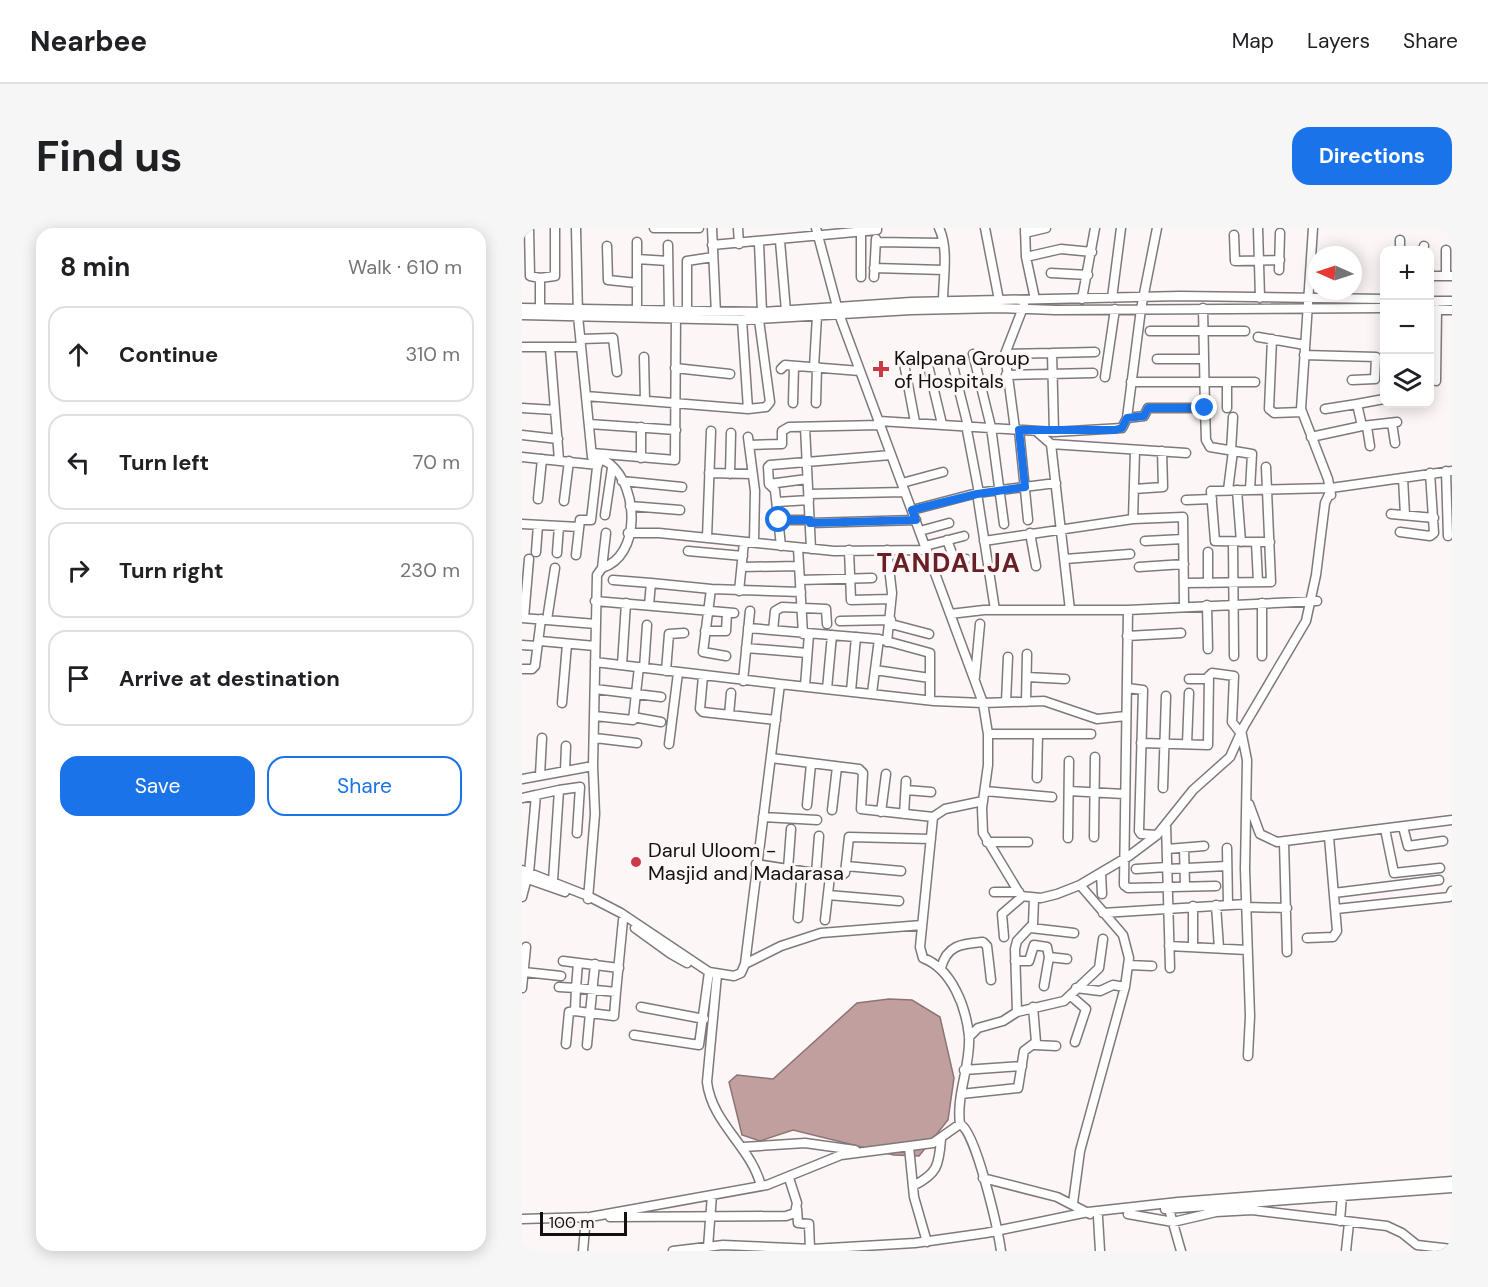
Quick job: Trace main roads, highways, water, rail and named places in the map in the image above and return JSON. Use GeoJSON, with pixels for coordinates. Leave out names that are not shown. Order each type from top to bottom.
{"type":"FeatureCollection","features":[{"type":"Feature","properties":{"kind":"place","name":"Kalpana Group of Hospitals"},"geometry":{"type":"Point","coordinates":[881,369]}},
{"type":"Feature","properties":{"kind":"place","name":"Darul Uloom - Masjid and Madarasa"},"geometry":{"type":"Point","coordinates":[636,862]}},
{"type":"Feature","properties":{"kind":"district","name":"TANDALJA"},"geometry":{"type":"Point","coordinates":[949,563]}}]}
